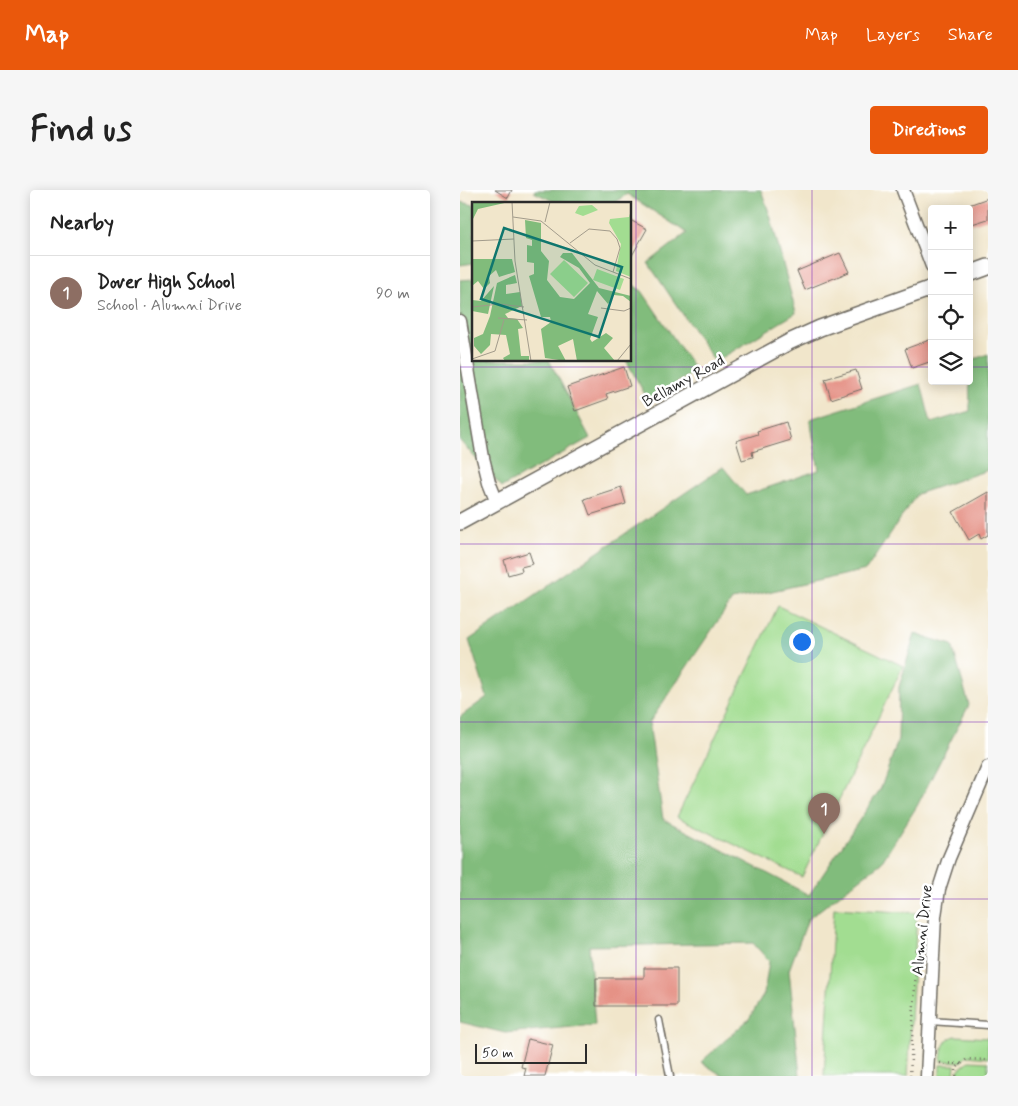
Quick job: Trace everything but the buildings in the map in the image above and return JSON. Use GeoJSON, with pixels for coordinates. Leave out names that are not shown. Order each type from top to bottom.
{"type":"FeatureCollection","features":[{"type":"Feature","properties":{"kind":"street"},"geometry":{"type":"LineString","coordinates":[[904,190],[928,255]]}},
{"type":"Feature","properties":{"kind":"street"},"geometry":{"type":"LineString","coordinates":[[973,273],[988,267]]}},
{"type":"Feature","properties":{"kind":"street","name":"Bellamy Road"},"geometry":{"type":"LineString","coordinates":[[460,522],[788,342],[820,328],[928,289]]}},
{"type":"Feature","properties":{"kind":"street"},"geometry":{"type":"LineString","coordinates":[[460,321],[482,458],[488,482],[497,502]]}},
{"type":"Feature","properties":{"kind":"street","name":"Alumni Drive"},"geometry":{"type":"LineString","coordinates":[[927,1076],[935,916],[940,889],[949,858],[988,767]]}},
{"type":"Feature","properties":{"kind":"lane"},"geometry":{"type":"LineString","coordinates":[[659,1020],[670,1076]]}},
{"type":"Feature","properties":{"kind":"lane"},"geometry":{"type":"LineString","coordinates":[[930,1021],[988,1025]]}},
{"type":"Feature","properties":{"kind":"path"},"geometry":{"type":"LineString","coordinates":[[910,1076],[917,950],[915,950]]}},
{"type":"Feature","properties":{"kind":"path"},"geometry":{"type":"LineString","coordinates":[[956,1076],[956,1068],[967,1059],[988,1060]]}},
{"type":"Feature","properties":{"kind":"path"},"geometry":{"type":"LineString","coordinates":[[936,1062],[962,1064]]}},
{"type":"Feature","properties":{"kind":"green space"},"geometry":{"type":"Polygon","coordinates":[[[535,190],[761,190],[770,215],[796,313],[715,362],[648,263],[687,233],[627,194],[615,202],[555,202],[534,192],[535,190]]]}},
{"type":"Feature","properties":{"kind":"green space"},"geometry":{"type":"Polygon","coordinates":[[[460,202],[472,205],[472,263],[460,265],[460,202]]]}},
{"type":"Feature","properties":{"kind":"green space"},"geometry":{"type":"Polygon","coordinates":[[[472,279],[472,361],[550,361],[590,438],[502,487],[460,441],[460,280],[472,279]]]}},
{"type":"Feature","properties":{"kind":"green space"},"geometry":{"type":"Polygon","coordinates":[[[631,284],[642,291],[696,371],[648,400],[627,361],[631,361],[631,284]]]}},
{"type":"Feature","properties":{"kind":"green space"},"geometry":{"type":"Polygon","coordinates":[[[988,354],[988,470],[917,494],[866,570],[732,600],[649,723],[663,819],[809,895],[881,788],[898,740],[899,687],[915,634],[952,645],[969,705],[917,806],[881,863],[808,919],[789,970],[800,1076],[723,1076],[701,1062],[749,1019],[764,994],[769,961],[753,943],[589,946],[595,1025],[505,1033],[460,1022],[460,717],[487,697],[469,640],[723,467],[746,495],[819,470],[810,419],[921,384],[931,423],[970,411],[969,385],[973,385],[973,360],[988,354]]]}},
{"type":"Feature","properties":{"kind":"green space"},"geometry":{"type":"Polygon","coordinates":[[[778,606],[903,666],[802,877],[677,817],[778,606]]]}},
{"type":"Feature","properties":{"kind":"green space"},"geometry":{"type":"Polygon","coordinates":[[[834,908],[917,913],[908,1076],[824,1076],[834,908]]]}},
{"type":"Feature","properties":{"kind":"green space"},"geometry":{"type":"Polygon","coordinates":[[[956,1036],[988,1038],[988,1058],[967,1056],[961,1062],[941,1061],[946,1042],[948,1039],[956,1036]]]}},
{"type":"Feature","properties":{"kind":"green space"},"geometry":{"type":"Polygon","coordinates":[[[969,1061],[988,1062],[988,1076],[958,1076],[958,1070],[969,1061]]]}},
{"type":"Feature","properties":{"kind":"green space"},"geometry":{"type":"Polygon","coordinates":[[[940,1065],[955,1065],[954,1076],[940,1076],[940,1065]]]}},
{"type":"Feature","properties":{"kind":"place","name":"Dover High School"},"geometry":{"type":"Point","coordinates":[824,834]}}]}
